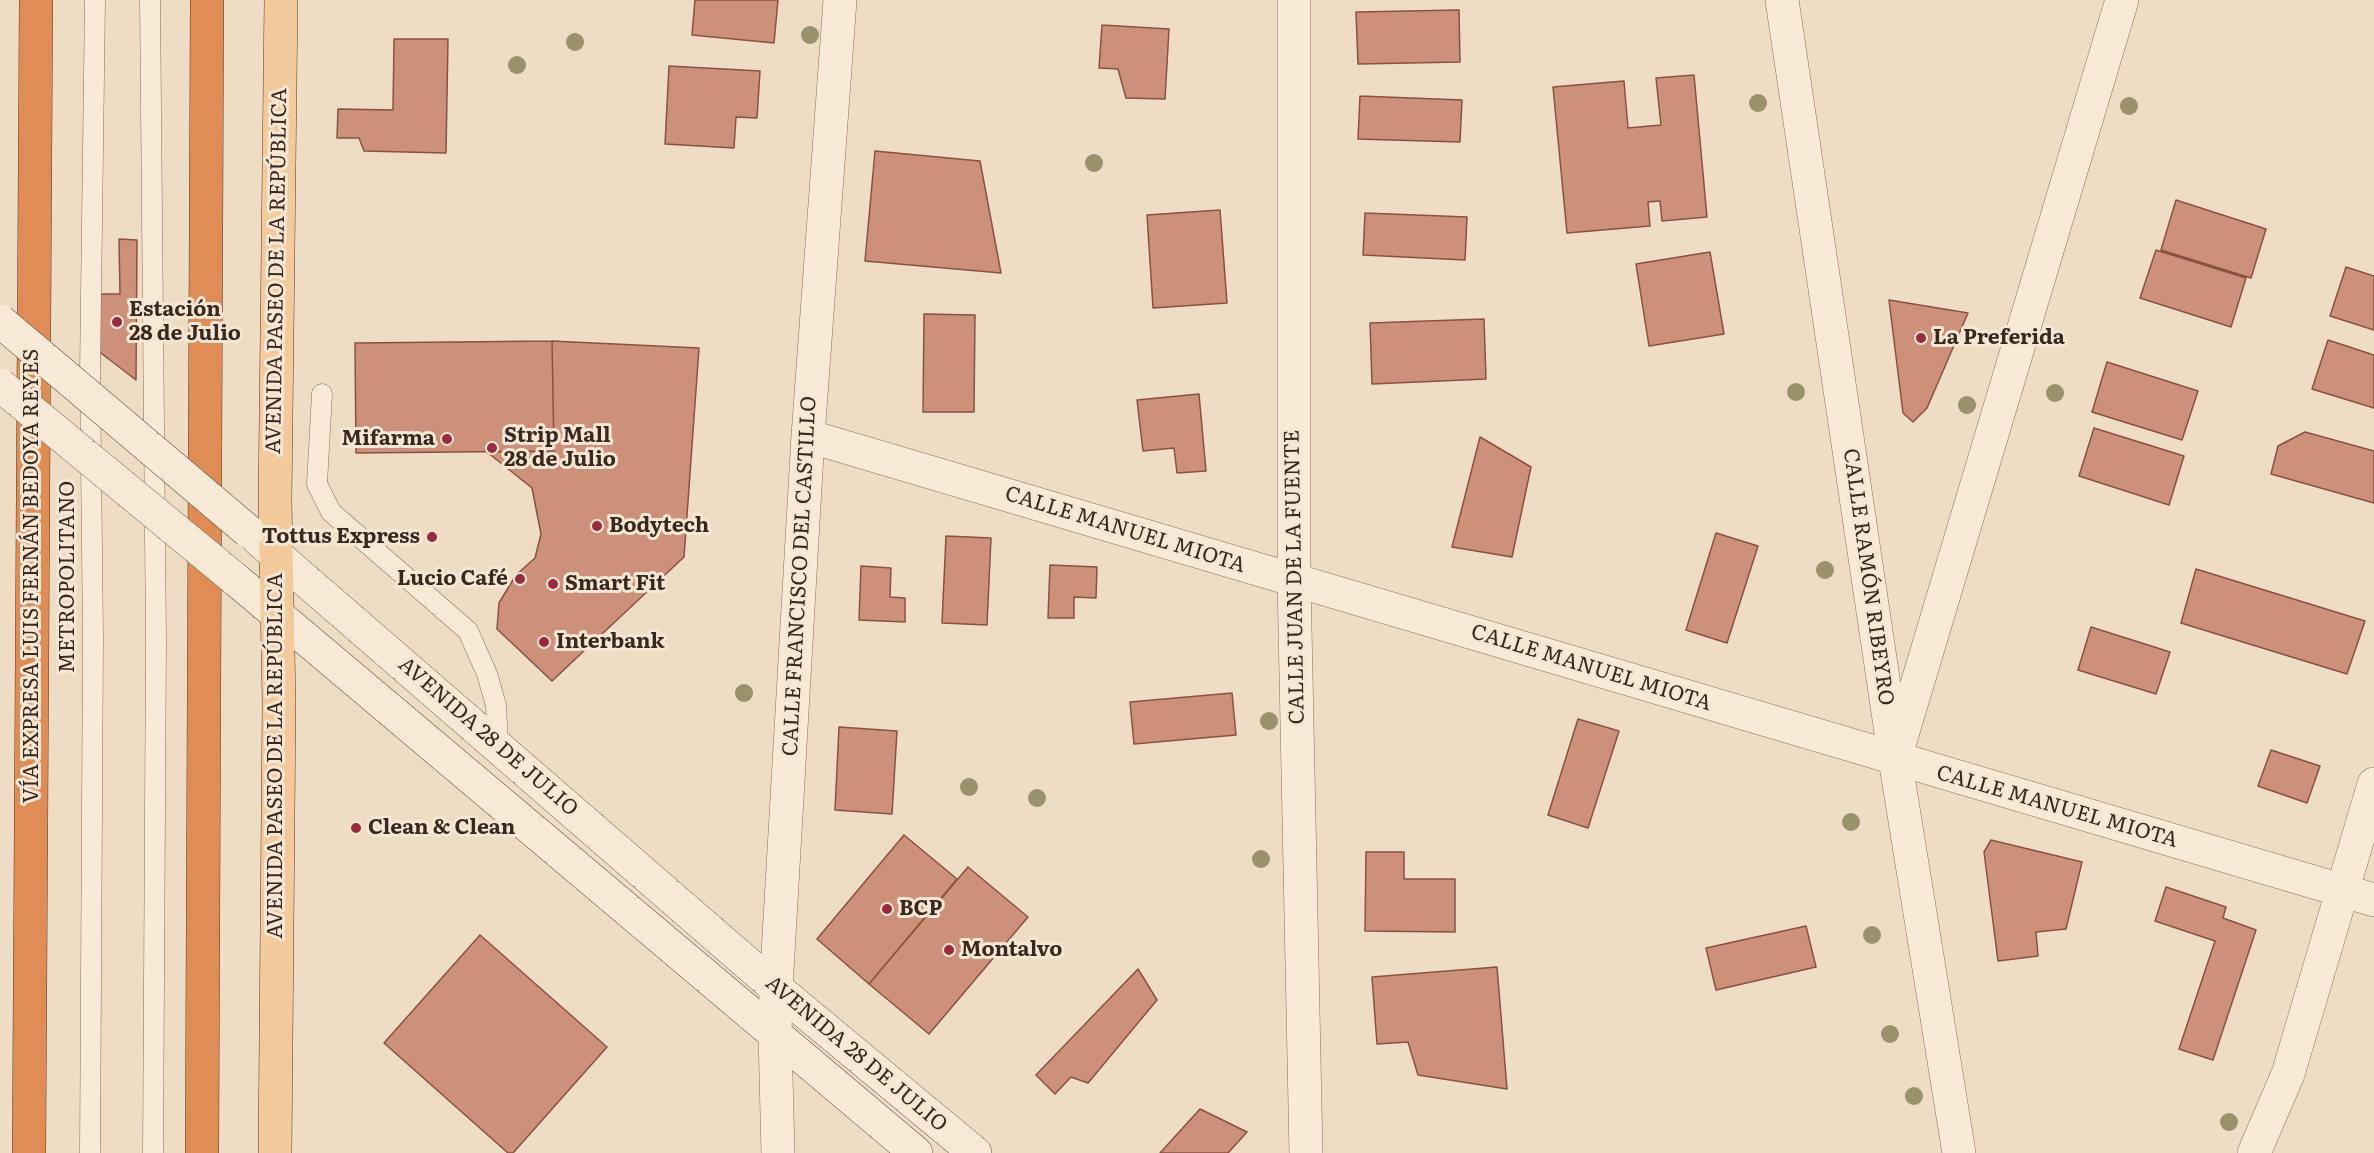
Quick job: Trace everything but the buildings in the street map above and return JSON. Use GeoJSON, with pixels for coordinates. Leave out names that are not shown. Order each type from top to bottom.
{"type":"FeatureCollection","features":[{"type":"Feature","properties":{"kind":"highway","name":"VÍA EXPRESA LUIS FERNÁN BEDOYA REYES"},"geometry":{"type":"LineString","coordinates":[[29,1153],[36,0]]}},
{"type":"Feature","properties":{"kind":"highway"},"geometry":{"type":"LineString","coordinates":[[202,1153],[207,0]]}},
{"type":"Feature","properties":{"kind":"main road","name":"AVENIDA PASEO DE LA REPÚBLICA"},"geometry":{"type":"LineString","coordinates":[[275,1153],[279,702],[276,553],[280,0]]}},
{"type":"Feature","properties":{"kind":"street","name":"CALLE FRANCISCO DEL CASTILLO"},"geometry":{"type":"LineString","coordinates":[[778,1153],[776,988],[808,436],[840,0]]}},
{"type":"Feature","properties":{"kind":"street","name":"CALLE JUAN DE LA FUENTE"},"geometry":{"type":"LineString","coordinates":[[1294,0],[1294,580],[1306,1153]]}},
{"type":"Feature","properties":{"kind":"street","name":"CALLE RAMÓN RIBEYRO"},"geometry":{"type":"LineString","coordinates":[[1782,0],[1895,759],[1959,1153]]}},
{"type":"Feature","properties":{"kind":"street"},"geometry":{"type":"LineString","coordinates":[[1895,759],[2122,0]]}},
{"type":"Feature","properties":{"kind":"street","name":"AVENIDA 28 DE JULIO"},"geometry":{"type":"LineString","coordinates":[[0,321],[276,553],[776,988],[975,1153]]}},
{"type":"Feature","properties":{"kind":"street","name":"AVENIDA 28 DE JULIO"},"geometry":{"type":"LineString","coordinates":[[0,385],[236,579],[916,1153]]}},
{"type":"Feature","properties":{"kind":"street","name":"CALLE MANUEL MIOTA"},"geometry":{"type":"LineString","coordinates":[[808,436],[2374,900]]}},
{"type":"Feature","properties":{"kind":"street"},"geometry":{"type":"LineString","coordinates":[[2254,1153],[2288,1074],[2374,784]]}},
{"type":"Feature","properties":{"kind":"lane","name":"METROPOLITANO"},"geometry":{"type":"LineString","coordinates":[[90,1153],[93,637],[90,372],[96,0]]}},
{"type":"Feature","properties":{"kind":"lane"},"geometry":{"type":"LineString","coordinates":[[150,0],[156,628],[153,1153]]}},
{"type":"Feature","properties":{"kind":"lane"},"geometry":{"type":"LineString","coordinates":[[322,394],[317,484],[331,512],[468,631],[487,674],[496,705],[498,746]]}},
{"type":"Feature","properties":{"kind":"place","name":"Estación 28 de Julio"},"geometry":{"type":"Point","coordinates":[117,322]}},
{"type":"Feature","properties":{"kind":"place","name":"La Preferida"},"geometry":{"type":"Point","coordinates":[1921,338]}},
{"type":"Feature","properties":{"kind":"place","name":"Mifarma"},"geometry":{"type":"Point","coordinates":[447,439]}},
{"type":"Feature","properties":{"kind":"place","name":"Strip Mall 28 de Julio"},"geometry":{"type":"Point","coordinates":[492,448]}},
{"type":"Feature","properties":{"kind":"place","name":"Bodytech"},"geometry":{"type":"Point","coordinates":[597,526]}},
{"type":"Feature","properties":{"kind":"place","name":"Tottus Express"},"geometry":{"type":"Point","coordinates":[432,537]}},
{"type":"Feature","properties":{"kind":"place","name":"Lucio Café"},"geometry":{"type":"Point","coordinates":[520,579]}},
{"type":"Feature","properties":{"kind":"place","name":"Smart Fit"},"geometry":{"type":"Point","coordinates":[553,584]}},
{"type":"Feature","properties":{"kind":"place","name":"Interbank"},"geometry":{"type":"Point","coordinates":[544,642]}},
{"type":"Feature","properties":{"kind":"place","name":"Clean & Clean"},"geometry":{"type":"Point","coordinates":[356,828]}},
{"type":"Feature","properties":{"kind":"place","name":"BCP"},"geometry":{"type":"Point","coordinates":[887,909]}},
{"type":"Feature","properties":{"kind":"place","name":"Montalvo"},"geometry":{"type":"Point","coordinates":[949,950]}}]}
